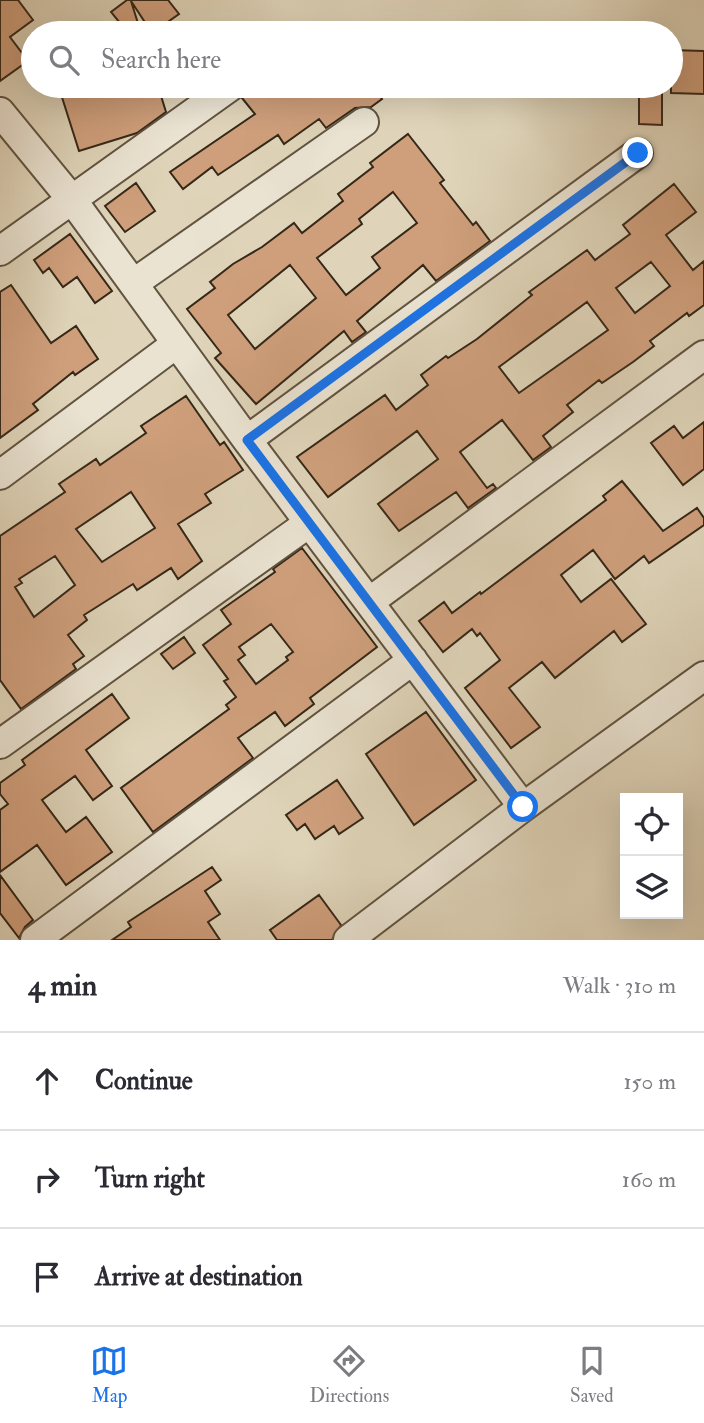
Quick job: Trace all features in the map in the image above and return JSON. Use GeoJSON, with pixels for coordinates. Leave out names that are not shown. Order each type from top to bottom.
{"type":"FeatureCollection","features":[{"type":"Feature","properties":{"kind":"street"},"geometry":{"type":"LineString","coordinates":[[0,251],[215,98]]}},
{"type":"Feature","properties":{"kind":"street"},"geometry":{"type":"LineString","coordinates":[[0,112],[73,201],[247,440],[523,807]]}},
{"type":"Feature","properties":{"kind":"street"},"geometry":{"type":"LineString","coordinates":[[134,283],[364,122]]}},
{"type":"Feature","properties":{"kind":"street"},"geometry":{"type":"LineString","coordinates":[[247,440],[638,153]]}},
{"type":"Feature","properties":{"kind":"street"},"geometry":{"type":"LineString","coordinates":[[0,475],[176,344]]}},
{"type":"Feature","properties":{"kind":"street"},"geometry":{"type":"LineString","coordinates":[[369,602],[704,355]]}},
{"type":"Feature","properties":{"kind":"street"},"geometry":{"type":"LineString","coordinates":[[0,744],[309,523]]}},
{"type":"Feature","properties":{"kind":"street"},"geometry":{"type":"LineString","coordinates":[[35,940],[413,660]]}},
{"type":"Feature","properties":{"kind":"street"},"geometry":{"type":"LineString","coordinates":[[348,940],[523,807],[704,676]]}},
{"type":"Feature","properties":{"kind":"building"},"geometry":{"type":"Polygon","coordinates":[[[0,0],[18,0],[33,20],[21,21],[21,29],[10,37],[21,52],[21,66],[0,81],[0,0]]]}},
{"type":"Feature","properties":{"kind":"building"},"geometry":{"type":"Polygon","coordinates":[[[127,0],[168,0],[179,14],[169,21],[144,21],[131,1],[137,21],[118,21],[111,12],[127,0]]]}},
{"type":"Feature","properties":{"kind":"building"},"geometry":{"type":"Polygon","coordinates":[[[683,50],[704,51],[704,94],[683,93],[683,50]]]}},
{"type":"Feature","properties":{"kind":"building"},"geometry":{"type":"Polygon","coordinates":[[[62,98],[162,98],[166,112],[137,133],[79,151],[62,98]]]}},
{"type":"Feature","properties":{"kind":"building"},"geometry":{"type":"Polygon","coordinates":[[[242,98],[382,99],[371,107],[355,108],[326,128],[319,119],[284,144],[278,135],[218,175],[212,167],[183,189],[170,172],[255,114],[242,98]]]}},
{"type":"Feature","properties":{"kind":"building"},"geometry":{"type":"Polygon","coordinates":[[[639,98],[662,98],[662,125],[639,124],[639,98]]]}},
{"type":"Feature","properties":{"kind":"building"},"geometry":{"type":"Polygon","coordinates":[[[408,134],[444,180],[440,183],[473,225],[476,222],[490,241],[436,281],[423,265],[357,321],[366,332],[352,342],[344,331],[256,404],[215,358],[221,353],[187,309],[215,288],[210,282],[233,264],[294,223],[302,233],[343,201],[338,194],[373,167],[370,163],[408,134]],[[393,192],[359,219],[362,224],[317,258],[346,295],[380,268],[372,257],[417,223],[393,192]],[[290,265],[228,315],[255,349],[316,298],[290,265]]]}},
{"type":"Feature","properties":{"kind":"building"},"geometry":{"type":"Polygon","coordinates":[[[136,183],[155,211],[125,232],[105,206],[136,183]]]}},
{"type":"Feature","properties":{"kind":"building"},"geometry":{"type":"Polygon","coordinates":[[[674,184],[696,212],[666,235],[693,270],[704,261],[704,305],[689,316],[687,313],[650,341],[654,346],[633,362],[602,383],[599,380],[567,405],[573,412],[543,436],[551,447],[533,460],[502,420],[460,452],[487,488],[493,484],[496,488],[468,508],[456,492],[399,531],[378,504],[438,459],[417,431],[328,497],[297,457],[385,395],[396,410],[428,385],[421,375],[446,356],[448,358],[477,339],[532,295],[529,292],[587,250],[595,260],[630,234],[623,225],[674,184]],[[651,262],[616,288],[635,313],[670,286],[651,262]],[[587,302],[499,367],[519,393],[608,330],[587,302]]]}},
{"type":"Feature","properties":{"kind":"building"},"geometry":{"type":"Polygon","coordinates":[[[70,234],[112,291],[95,303],[77,277],[63,287],[49,268],[43,273],[34,260],[70,234]]]}},
{"type":"Feature","properties":{"kind":"building"},"geometry":{"type":"Polygon","coordinates":[[[11,285],[51,343],[76,326],[98,359],[75,375],[73,372],[33,404],[38,410],[0,438],[0,292],[11,285]]]}},
{"type":"Feature","properties":{"kind":"building"},"geometry":{"type":"Polygon","coordinates":[[[186,396],[220,445],[224,442],[243,470],[205,494],[211,503],[178,524],[202,561],[178,579],[171,568],[137,590],[133,584],[84,615],[87,620],[68,635],[84,656],[73,664],[76,669],[21,709],[0,680],[0,536],[65,492],[59,484],[96,459],[100,465],[146,433],[141,426],[186,396]],[[131,492],[76,529],[102,562],[155,528],[131,492]],[[55,556],[19,579],[22,583],[15,587],[34,617],[75,585],[55,556]]]}},
{"type":"Feature","properties":{"kind":"building"},"geometry":{"type":"Polygon","coordinates":[[[704,422],[704,469],[683,485],[651,443],[674,426],[683,438],[704,422]]]}},
{"type":"Feature","properties":{"kind":"building"},"geometry":{"type":"Polygon","coordinates":[[[622,481],[663,531],[697,508],[704,518],[704,525],[649,563],[644,556],[615,579],[593,550],[561,575],[581,602],[611,579],[646,624],[622,642],[614,631],[555,678],[542,662],[509,688],[540,727],[511,748],[465,688],[500,660],[480,633],[477,636],[472,629],[443,652],[419,621],[444,602],[452,613],[480,592],[481,594],[606,500],[603,496],[622,481]]]}},
{"type":"Feature","properties":{"kind":"building"},"geometry":{"type":"Polygon","coordinates":[[[302,548],[377,647],[310,698],[314,704],[285,726],[275,712],[238,738],[253,758],[153,832],[121,788],[229,709],[226,705],[236,697],[224,681],[228,679],[203,645],[231,624],[221,610],[275,572],[273,569],[302,548]],[[271,624],[239,647],[245,655],[238,660],[256,684],[288,660],[286,657],[293,652],[271,624]]]}},
{"type":"Feature","properties":{"kind":"building"},"geometry":{"type":"Polygon","coordinates":[[[184,637],[195,653],[173,669],[161,654],[184,637]]]}},
{"type":"Feature","properties":{"kind":"building"},"geometry":{"type":"Polygon","coordinates":[[[112,694],[129,718],[86,750],[112,786],[93,800],[75,776],[42,800],[66,832],[86,817],[112,852],[66,885],[37,845],[0,872],[0,810],[8,804],[0,794],[0,783],[25,765],[22,760],[112,694]]]}},
{"type":"Feature","properties":{"kind":"building"},"geometry":{"type":"Polygon","coordinates":[[[426,712],[476,780],[414,825],[366,754],[426,712]]]}},
{"type":"Feature","properties":{"kind":"building"},"geometry":{"type":"Polygon","coordinates":[[[337,780],[363,818],[339,834],[334,826],[315,839],[305,824],[297,830],[286,815],[337,780]]]}},
{"type":"Feature","properties":{"kind":"building"},"geometry":{"type":"Polygon","coordinates":[[[212,867],[221,880],[205,891],[220,914],[208,922],[220,940],[112,940],[131,927],[128,922],[212,867]]]}},
{"type":"Feature","properties":{"kind":"building"},"geometry":{"type":"Polygon","coordinates":[[[0,875],[33,920],[19,938],[0,913],[0,875]]]}},
{"type":"Feature","properties":{"kind":"building"},"geometry":{"type":"Polygon","coordinates":[[[319,895],[341,925],[332,940],[277,940],[270,930],[319,895]]]}},
{"type":"Feature","properties":{"kind":"route"},"geometry":{"type":"LineString","coordinates":[[523,807],[247,440],[638,153]]}}]}
